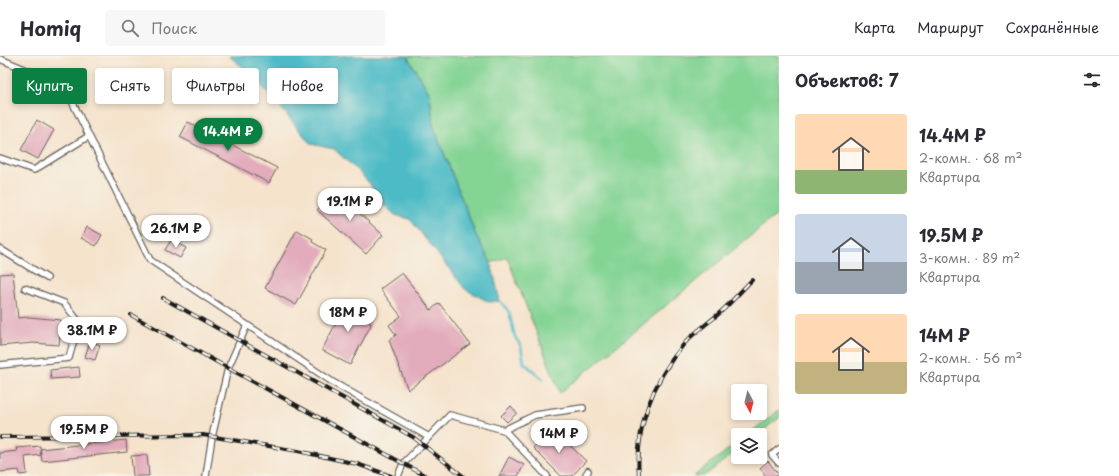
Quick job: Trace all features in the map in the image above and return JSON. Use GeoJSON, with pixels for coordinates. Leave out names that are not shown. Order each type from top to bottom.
{"type":"FeatureCollection","features":[{"type":"Feature","properties":{"kind":"lane"},"geometry":{"type":"LineString","coordinates":[[0,59],[64,85],[150,260],[334,383],[429,438]]}},
{"type":"Feature","properties":{"kind":"lane"},"geometry":{"type":"LineString","coordinates":[[0,158],[34,170],[89,136]]}},
{"type":"Feature","properties":{"kind":"lane"},"geometry":{"type":"LineString","coordinates":[[0,249],[47,278]]}},
{"type":"Feature","properties":{"kind":"lane"},"geometry":{"type":"LineString","coordinates":[[0,365],[69,358],[79,322],[64,303],[25,288]]}},
{"type":"Feature","properties":{"kind":"lane"},"geometry":{"type":"LineString","coordinates":[[206,476],[212,437],[228,368],[247,325]]}},
{"type":"Feature","properties":{"kind":"lane"},"geometry":{"type":"LineString","coordinates":[[504,430],[535,415],[583,408]]}},
{"type":"Feature","properties":{"kind":"lane"},"geometry":{"type":"LineString","coordinates":[[398,476],[404,464],[450,415],[504,430],[546,476]]}},
{"type":"Feature","properties":{"kind":"lane"},"geometry":{"type":"LineString","coordinates":[[779,449],[772,455],[779,463]]}},
{"type":"Feature","properties":{"kind":"green space"},"geometry":{"type":"Polygon","coordinates":[[[407,56],[779,56],[779,214],[560,393],[507,257],[491,263],[476,235],[433,125],[430,94],[407,56]]]}},
{"type":"Feature","properties":{"kind":"green space"},"geometry":{"type":"Polygon","coordinates":[[[779,410],[779,418],[766,428],[756,428],[779,410]]]}},
{"type":"Feature","properties":{"kind":"green space"},"geometry":{"type":"Polygon","coordinates":[[[731,447],[731,455],[704,476],[694,476],[731,447]]]}},
{"type":"Feature","properties":{"kind":"water"},"geometry":{"type":"Polygon","coordinates":[[[229,56],[407,56],[430,94],[433,125],[476,235],[491,263],[500,301],[489,302],[465,289],[410,219],[395,215],[379,200],[370,184],[359,172],[334,149],[311,144],[278,104],[338,104],[338,68],[267,68],[267,92],[259,83],[259,68],[244,68],[229,56]]]}},
{"type":"Feature","properties":{"kind":"building"},"geometry":{"type":"Polygon","coordinates":[[[37,120],[54,130],[38,159],[21,150],[37,120]]]}},
{"type":"Feature","properties":{"kind":"building"},"geometry":{"type":"Polygon","coordinates":[[[188,122],[277,168],[269,183],[180,137],[188,122]]]}},
{"type":"Feature","properties":{"kind":"building"},"geometry":{"type":"Polygon","coordinates":[[[335,191],[383,235],[366,254],[317,210],[335,191]]]}},
{"type":"Feature","properties":{"kind":"building"},"geometry":{"type":"Polygon","coordinates":[[[87,227],[102,235],[96,246],[81,238],[87,227]]]}},
{"type":"Feature","properties":{"kind":"building"},"geometry":{"type":"Polygon","coordinates":[[[297,230],[313,239],[312,242],[326,250],[296,305],[265,288],[297,230]]]}},
{"type":"Feature","properties":{"kind":"building"},"geometry":{"type":"Polygon","coordinates":[[[171,240],[186,248],[180,258],[165,250],[171,240]]]}},
{"type":"Feature","properties":{"kind":"building"},"geometry":{"type":"Polygon","coordinates":[[[13,273],[18,318],[29,317],[61,320],[59,345],[33,343],[0,346],[0,274],[13,273]]]}},
{"type":"Feature","properties":{"kind":"building"},"geometry":{"type":"Polygon","coordinates":[[[402,273],[431,310],[439,303],[470,344],[408,390],[389,340],[396,335],[389,325],[401,316],[380,289],[402,273]]]}},
{"type":"Feature","properties":{"kind":"building"},"geometry":{"type":"Polygon","coordinates":[[[348,300],[364,309],[371,325],[350,365],[322,350],[348,300]]]}},
{"type":"Feature","properties":{"kind":"building"},"geometry":{"type":"Polygon","coordinates":[[[90,341],[100,345],[95,360],[85,357],[90,341]]]}},
{"type":"Feature","properties":{"kind":"building"},"geometry":{"type":"Polygon","coordinates":[[[79,367],[80,377],[51,379],[50,370],[79,367]]]}},
{"type":"Feature","properties":{"kind":"building"},"geometry":{"type":"Polygon","coordinates":[[[511,406],[517,413],[507,422],[501,416],[511,406]]]}},
{"type":"Feature","properties":{"kind":"building"},"geometry":{"type":"Polygon","coordinates":[[[552,428],[586,461],[572,476],[561,476],[533,448],[552,428]]]}},
{"type":"Feature","properties":{"kind":"building"},"geometry":{"type":"Polygon","coordinates":[[[126,440],[127,452],[42,461],[40,449],[126,440]]]}},
{"type":"Feature","properties":{"kind":"building"},"geometry":{"type":"Polygon","coordinates":[[[40,446],[41,455],[25,457],[27,474],[20,475],[19,470],[0,472],[0,453],[17,451],[16,448],[40,446]]]}},
{"type":"Feature","properties":{"kind":"building"},"geometry":{"type":"Polygon","coordinates":[[[147,455],[149,476],[133,476],[131,456],[147,455]]]}},
{"type":"Feature","properties":{"kind":"building"},"geometry":{"type":"Polygon","coordinates":[[[509,457],[524,465],[518,476],[499,476],[509,457]]]}},
{"type":"Feature","properties":{"kind":"building"},"geometry":{"type":"Polygon","coordinates":[[[768,461],[779,476],[766,476],[760,468],[765,464],[767,464],[768,461]]]}},
{"type":"Feature","properties":{"kind":"waterway"},"geometry":{"type":"LineString","coordinates":[[500,301],[509,312],[515,337],[521,346],[524,363],[543,379]]}},
{"type":"Feature","properties":{"kind":"railway"},"geometry":{"type":"LineString","coordinates":[[639,476],[638,458],[643,423],[648,406],[663,374],[688,339],[720,313],[752,280]]}},
{"type":"Feature","properties":{"kind":"railway"},"geometry":{"type":"LineString","coordinates":[[163,298],[413,437],[463,476]]}},
{"type":"Feature","properties":{"kind":"railway"},"geometry":{"type":"LineString","coordinates":[[131,315],[426,476]]}},
{"type":"Feature","properties":{"kind":"railway"},"geometry":{"type":"LineString","coordinates":[[1,437],[203,435],[298,451],[357,464],[391,476]]}}]}
